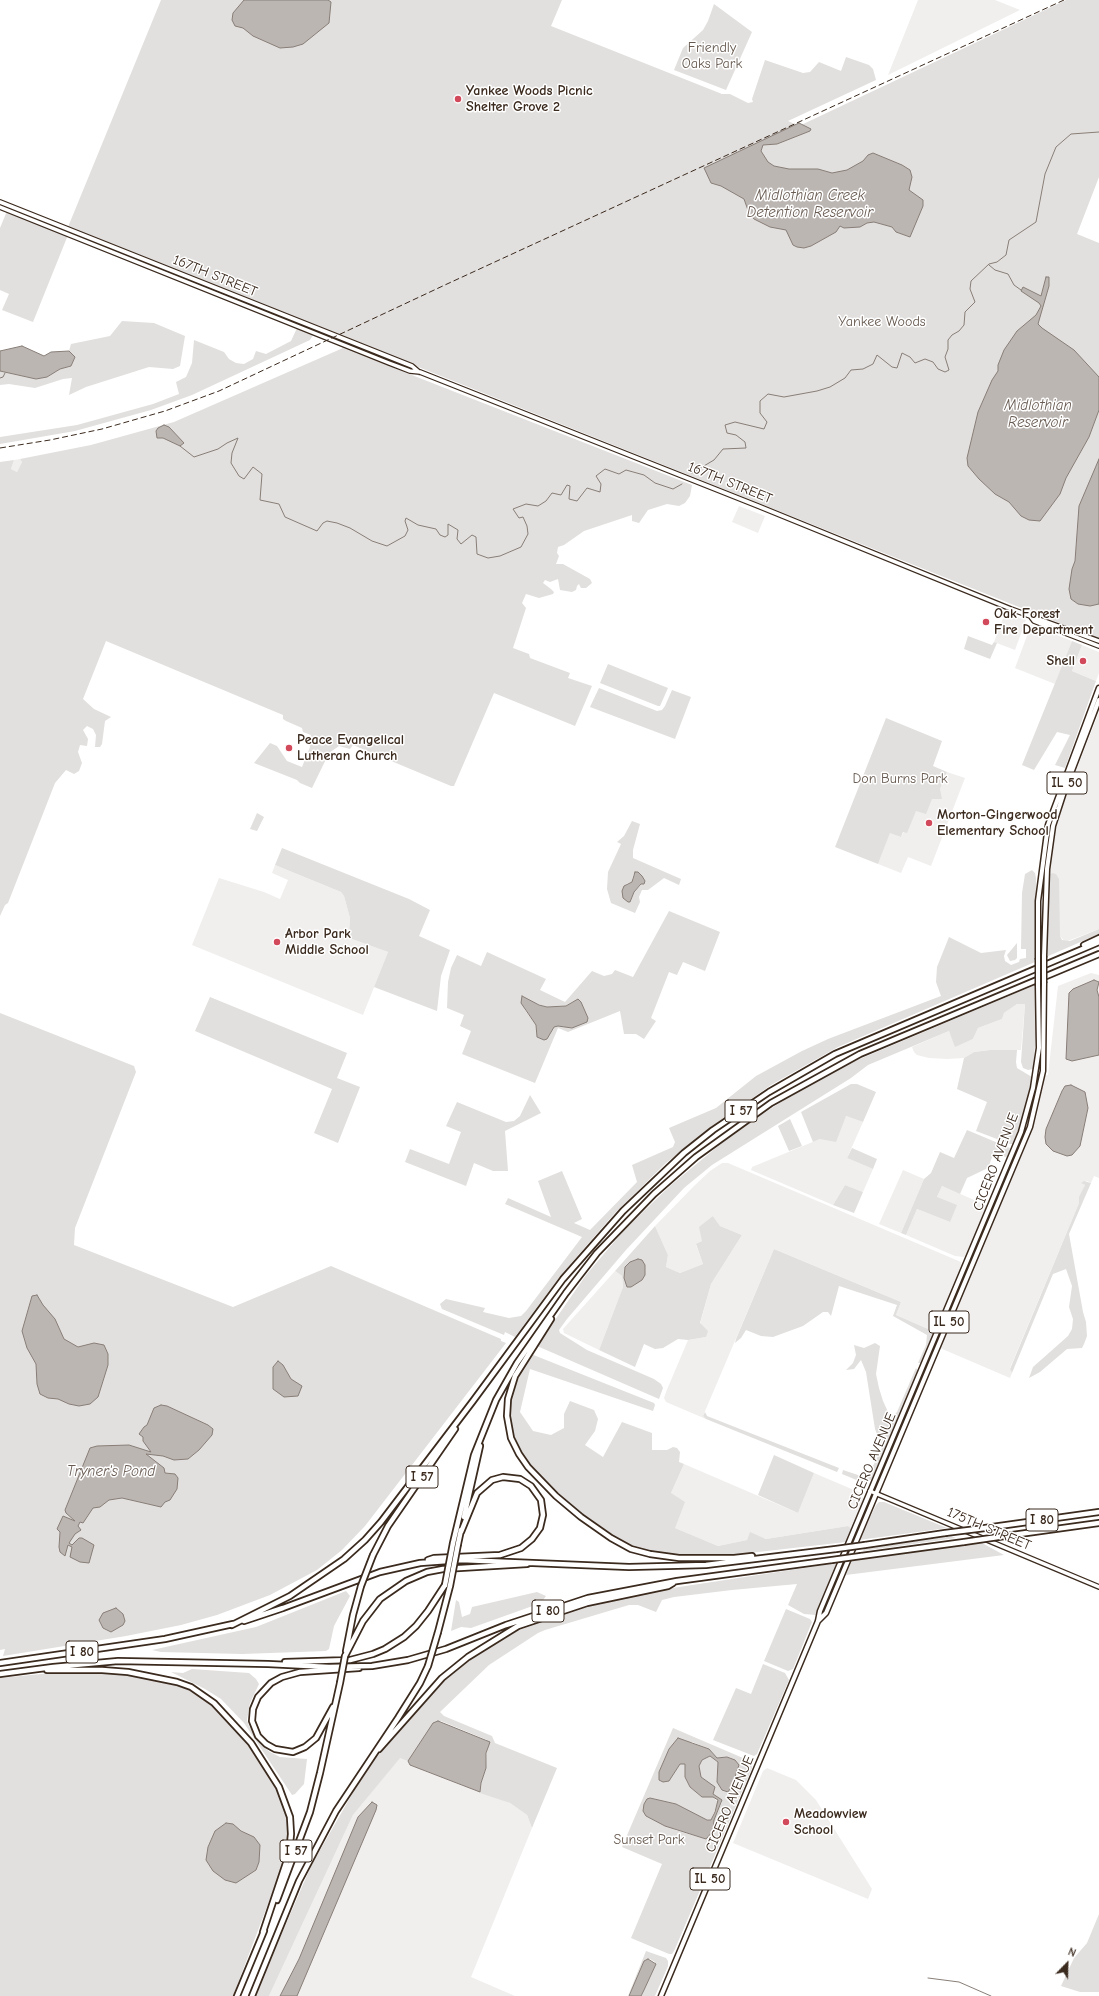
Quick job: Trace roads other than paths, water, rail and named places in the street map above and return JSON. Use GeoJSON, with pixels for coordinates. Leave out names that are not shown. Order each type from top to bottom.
{"type":"FeatureCollection","features":[{"type":"Feature","properties":{"kind":"highway"},"geometry":{"type":"LineString","coordinates":[[1049,963],[1099,938]]}},
{"type":"Feature","properties":{"kind":"highway","name":"I 57"},"geometry":{"type":"LineString","coordinates":[[237,1996],[285,1881],[310,1812],[345,1656],[350,1642],[361,1586],[373,1555],[388,1526],[473,1401],[563,1279],[608,1226],[647,1186],[713,1130],[769,1092],[834,1054],[1099,942]]}},
{"type":"Feature","properties":{"kind":"highway","name":"I 57"},"geometry":{"type":"LineString","coordinates":[[456,1544],[461,1532],[485,1427],[496,1400],[517,1363],[566,1292],[616,1233],[654,1194],[696,1157],[771,1103],[860,1054],[1099,954]]}},
{"type":"Feature","properties":{"kind":"highway"},"geometry":{"type":"LineString","coordinates":[[1085,960],[1099,958]]}},
{"type":"Feature","properties":{"kind":"highway"},"geometry":{"type":"LineString","coordinates":[[566,1292],[555,1312],[520,1366],[510,1393],[507,1412],[510,1432],[516,1449],[528,1467],[556,1496],[581,1517],[611,1538],[641,1552],[660,1556],[705,1558],[734,1558],[795,1554]]}},
{"type":"Feature","properties":{"kind":"highway"},"geometry":{"type":"LineString","coordinates":[[232,1625],[290,1596],[350,1554],[381,1522],[473,1401]]}},
{"type":"Feature","properties":{"kind":"highway"},"geometry":{"type":"LineString","coordinates":[[268,1664],[350,1660],[373,1654],[386,1648],[404,1637],[416,1626],[447,1585],[474,1455],[485,1427]]}},
{"type":"Feature","properties":{"kind":"highway"},"geometry":{"type":"LineString","coordinates":[[420,1563],[434,1558],[500,1555],[521,1548],[540,1528],[543,1515],[541,1500],[535,1490],[526,1482],[515,1478],[498,1478],[488,1483],[477,1493],[461,1532]]}},
{"type":"Feature","properties":{"kind":"highway","name":"I 80"},"geometry":{"type":"LineString","coordinates":[[0,1663],[149,1642],[232,1625],[380,1572],[420,1563],[461,1560],[629,1567],[706,1565],[836,1549],[1099,1512]]}},
{"type":"Feature","properties":{"kind":"highway","name":"I 80"},"geometry":{"type":"LineString","coordinates":[[0,1674],[118,1661],[268,1664],[329,1667],[372,1666],[408,1660],[446,1649],[506,1625],[571,1603],[632,1588],[1099,1523]]}},
{"type":"Feature","properties":{"kind":"highway"},"geometry":{"type":"LineString","coordinates":[[350,1642],[362,1621],[380,1600],[396,1587],[417,1576],[443,1569],[521,1566],[535,1563]]}},
{"type":"Feature","properties":{"kind":"highway"},"geometry":{"type":"LineString","coordinates":[[366,1764],[442,1678],[468,1657],[518,1626],[572,1607],[668,1586],[678,1581]]}},
{"type":"Feature","properties":{"kind":"highway","name":"I 57"},"geometry":{"type":"LineString","coordinates":[[252,1996],[299,1881],[336,1811],[420,1683],[428,1666],[438,1632],[447,1585]]}},
{"type":"Feature","properties":{"kind":"highway"},"geometry":{"type":"LineString","coordinates":[[336,1700],[319,1735],[308,1746],[297,1751],[281,1751],[271,1747],[261,1740],[253,1726],[252,1713],[256,1700],[262,1692],[276,1680],[300,1672],[352,1670],[372,1666]]}},
{"type":"Feature","properties":{"kind":"highway"},"geometry":{"type":"LineString","coordinates":[[27,1671],[102,1670],[128,1672],[177,1682],[203,1694],[234,1722],[251,1743],[279,1787],[290,1817],[291,1834],[289,1854],[264,1932]]}},
{"type":"Feature","properties":{"kind":"main road","name":"167TH STREET"},"geometry":{"type":"LineString","coordinates":[[0,202],[412,366],[420,372],[758,506],[1031,617],[1034,616],[1099,641]]}},
{"type":"Feature","properties":{"kind":"main road","name":"167TH STREET"},"geometry":{"type":"LineString","coordinates":[[0,207],[410,371],[420,372]]}},
{"type":"Feature","properties":{"kind":"main road","name":"167TH STREET"},"geometry":{"type":"LineString","coordinates":[[1031,617],[1034,621],[1099,646]]}},
{"type":"Feature","properties":{"kind":"main road","name":"CICERO AVENUE"},"geometry":{"type":"LineString","coordinates":[[661,1996],[818,1621],[820,1611],[870,1491],[942,1323],[1012,1154],[1026,1116],[1036,1072],[1039,1048],[1038,901],[1041,869],[1051,814],[1099,688]]}},
{"type":"Feature","properties":{"kind":"main road","name":"CICERO AVENUE"},"geometry":{"type":"LineString","coordinates":[[818,1621],[826,1613],[1021,1150],[1035,1111],[1043,1072],[1044,956],[1047,869],[1053,826],[1059,804],[1099,700]]}},
{"type":"Feature","properties":{"kind":"main road"},"geometry":{"type":"LineString","coordinates":[[1041,869],[1047,869]]}},
{"type":"Feature","properties":{"kind":"main road"},"geometry":{"type":"LineString","coordinates":[[942,1323],[947,1325]]}},
{"type":"Feature","properties":{"kind":"main road","name":"175TH STREET"},"geometry":{"type":"LineString","coordinates":[[870,1491],[1099,1587]]}},
{"type":"Feature","properties":{"kind":"water"},"geometry":{"type":"Polygon","coordinates":[[[244,0],[328,0],[331,2],[329,23],[303,44],[293,47],[280,48],[253,36],[243,28],[235,26],[232,20],[233,13],[244,0]]]}},
{"type":"Feature","properties":{"kind":"water","name":"Midlothian Creek Detention Reservoir"},"geometry":{"type":"Polygon","coordinates":[[[799,123],[811,129],[810,131],[777,144],[763,145],[761,151],[768,162],[774,166],[789,169],[818,169],[832,173],[847,170],[863,161],[868,155],[873,153],[902,165],[910,170],[912,177],[909,190],[923,200],[923,206],[910,237],[896,232],[892,227],[874,222],[867,223],[860,227],[844,228],[840,226],[836,232],[811,246],[804,248],[797,247],[793,245],[786,230],[770,227],[754,219],[749,213],[744,199],[721,186],[711,183],[704,168],[799,123]]]}},
{"type":"Feature","properties":{"kind":"water","name":"Midlothian Reservoir"},"geometry":{"type":"Polygon","coordinates":[[[1046,277],[1049,277],[1049,286],[1038,324],[1074,350],[1099,377],[1099,410],[1089,437],[1066,478],[1060,494],[1040,521],[1029,520],[1021,516],[1009,502],[995,494],[968,466],[967,458],[978,412],[992,380],[998,371],[998,365],[1004,350],[1017,331],[1036,315],[1041,306],[1021,291],[1023,287],[1041,296],[1046,277]]]}},
{"type":"Feature","properties":{"kind":"water"},"geometry":{"type":"Polygon","coordinates":[[[22,346],[44,356],[51,352],[69,351],[75,357],[71,366],[60,369],[47,377],[36,379],[0,371],[0,351],[22,346]]]}},
{"type":"Feature","properties":{"kind":"water"},"geometry":{"type":"Polygon","coordinates":[[[164,425],[169,427],[184,443],[180,446],[163,438],[157,438],[156,431],[164,425]]]}},
{"type":"Feature","properties":{"kind":"water","name":"Midlothian Reservoir"},"geometry":{"type":"Polygon","coordinates":[[[1099,459],[1099,604],[1090,606],[1078,604],[1071,599],[1069,589],[1072,569],[1075,561],[1079,506],[1099,459]]]}},
{"type":"Feature","properties":{"kind":"water"},"geometry":{"type":"Polygon","coordinates":[[[635,872],[638,872],[645,881],[644,884],[641,884],[634,892],[630,902],[628,902],[623,898],[622,891],[624,886],[632,882],[635,872]]]}},
{"type":"Feature","properties":{"kind":"water"},"geometry":{"type":"Polygon","coordinates":[[[1094,980],[1099,982],[1097,990],[1099,997],[1099,1055],[1072,1061],[1066,1059],[1069,993],[1073,989],[1094,980]]]}},
{"type":"Feature","properties":{"kind":"water"},"geometry":{"type":"Polygon","coordinates":[[[522,996],[539,1005],[547,1007],[566,1006],[578,999],[581,1002],[588,1018],[587,1022],[572,1028],[558,1026],[554,1027],[547,1039],[544,1040],[537,1037],[536,1025],[521,1003],[522,996]]]}},
{"type":"Feature","properties":{"kind":"water"},"geometry":{"type":"Polygon","coordinates":[[[1071,1085],[1085,1092],[1088,1108],[1080,1146],[1072,1155],[1067,1156],[1053,1151],[1046,1144],[1045,1137],[1046,1129],[1062,1091],[1065,1086],[1071,1085]]]}},
{"type":"Feature","properties":{"kind":"water"},"geometry":{"type":"Polygon","coordinates":[[[638,1259],[642,1260],[645,1265],[645,1275],[642,1280],[631,1287],[627,1287],[624,1278],[625,1267],[630,1262],[638,1259]]]}},
{"type":"Feature","properties":{"kind":"water"},"geometry":{"type":"Polygon","coordinates":[[[37,1295],[55,1319],[64,1339],[78,1347],[94,1343],[104,1345],[108,1354],[108,1365],[98,1397],[90,1404],[79,1406],[69,1404],[40,1394],[37,1384],[36,1364],[27,1348],[22,1331],[32,1296],[37,1295]]]}},
{"type":"Feature","properties":{"kind":"water"},"geometry":{"type":"Polygon","coordinates":[[[278,1361],[283,1365],[291,1379],[302,1386],[298,1396],[284,1397],[273,1389],[273,1367],[278,1361]]]}},
{"type":"Feature","properties":{"kind":"water","name":"Tryner's Pond"},"geometry":{"type":"Polygon","coordinates":[[[161,1405],[167,1406],[208,1425],[213,1429],[212,1435],[199,1450],[188,1459],[174,1460],[163,1456],[146,1454],[164,1468],[165,1473],[175,1474],[178,1478],[177,1489],[170,1500],[165,1502],[161,1507],[122,1498],[109,1500],[100,1507],[93,1508],[83,1523],[80,1522],[78,1526],[81,1530],[75,1534],[69,1543],[72,1545],[79,1538],[82,1538],[94,1545],[89,1563],[80,1562],[70,1557],[72,1547],[68,1545],[65,1556],[60,1552],[60,1532],[57,1529],[63,1516],[75,1521],[66,1513],[65,1510],[90,1448],[97,1446],[129,1445],[151,1452],[143,1441],[143,1437],[139,1434],[147,1425],[154,1408],[161,1405]]]}},
{"type":"Feature","properties":{"kind":"water"},"geometry":{"type":"Polygon","coordinates":[[[116,1608],[123,1614],[125,1621],[123,1625],[111,1632],[103,1628],[99,1620],[103,1613],[116,1608]]]}},
{"type":"Feature","properties":{"kind":"water"},"geometry":{"type":"Polygon","coordinates":[[[438,1721],[490,1742],[486,1753],[486,1768],[481,1783],[480,1792],[410,1765],[408,1761],[433,1723],[438,1721]]]}},
{"type":"Feature","properties":{"kind":"water"},"geometry":{"type":"Polygon","coordinates":[[[678,1738],[709,1749],[717,1758],[727,1757],[735,1760],[739,1765],[732,1786],[728,1792],[722,1790],[717,1782],[718,1762],[710,1756],[702,1760],[699,1766],[701,1777],[715,1787],[713,1794],[722,1800],[714,1820],[713,1831],[706,1839],[665,1826],[646,1816],[643,1811],[644,1804],[647,1799],[650,1798],[676,1804],[707,1820],[711,1820],[715,1812],[718,1800],[713,1797],[702,1797],[690,1787],[685,1777],[685,1764],[680,1764],[669,1781],[663,1782],[659,1780],[659,1772],[669,1749],[678,1738]]]}},
{"type":"Feature","properties":{"kind":"water"},"geometry":{"type":"Polygon","coordinates":[[[372,1802],[377,1805],[376,1810],[297,1996],[280,1996],[299,1959],[358,1817],[372,1802]]]}},
{"type":"Feature","properties":{"kind":"water"},"geometry":{"type":"Polygon","coordinates":[[[226,1823],[233,1824],[241,1831],[254,1837],[260,1845],[259,1862],[256,1870],[236,1883],[225,1880],[213,1871],[206,1860],[208,1847],[215,1831],[226,1823]]]}},
{"type":"Feature","properties":{"kind":"water"},"geometry":{"type":"Polygon","coordinates":[[[648,1959],[656,1964],[641,1996],[629,1996],[644,1961],[648,1959]]]}},
{"type":"Feature","properties":{"kind":"waterway"},"geometry":{"type":"LineString","coordinates":[[692,473],[714,460],[723,449],[746,448],[745,442],[736,435],[727,433],[725,425],[735,422],[764,429],[767,422],[760,413],[760,401],[768,394],[784,397],[830,387],[845,378],[851,370],[863,369],[873,364],[877,355],[892,367],[897,368],[902,353],[910,357],[915,363],[925,359],[933,362],[938,369],[945,372],[949,370],[945,357],[948,349],[948,340],[964,325],[965,312],[975,302],[970,289],[971,281],[989,264],[997,262],[1006,255],[1009,240],[1036,222],[1045,174],[1056,147],[1071,134],[1099,132]]}},
{"type":"Feature","properties":{"kind":"waterway"},"geometry":{"type":"LineString","coordinates":[[989,265],[995,270],[1008,274],[1014,285],[1021,290]]}},
{"type":"Feature","properties":{"kind":"waterway"},"geometry":{"type":"LineString","coordinates":[[0,378],[3,377],[5,373]]}},
{"type":"Feature","properties":{"kind":"waterway"},"geometry":{"type":"LineString","coordinates":[[180,446],[194,457],[218,449],[238,438],[232,453],[231,463],[239,476],[244,479],[253,467],[262,474],[260,500],[279,504],[285,517],[317,531],[323,523],[327,521],[337,523],[350,528],[372,541],[387,546],[405,536],[408,530],[405,521],[406,518],[418,525],[436,529],[440,535],[445,537],[448,535],[448,524],[458,530],[457,539],[461,544],[472,535],[476,537],[477,554],[488,558],[500,556],[521,547],[528,534],[527,526],[523,517],[519,518],[513,509],[526,504],[538,506],[546,501],[552,493],[561,495],[567,485],[570,486],[569,499],[577,501],[587,488],[600,492],[601,484],[596,476],[605,469],[619,474],[626,470],[644,475],[655,483],[673,489],[682,484]]}},
{"type":"Feature","properties":{"kind":"waterway"},"geometry":{"type":"LineString","coordinates":[[928,1978],[959,1982],[991,1996]]}},
{"type":"Feature","properties":{"kind":"railway"},"geometry":{"type":"LineString","coordinates":[[0,448],[50,440],[102,429],[165,411],[219,391],[447,284],[1064,0]]}},
{"type":"Feature","properties":{"kind":"place","name":"Yankee Woods Picnic Shelter Grove 2"},"geometry":{"type":"Point","coordinates":[458,99]}},
{"type":"Feature","properties":{"kind":"place","name":"Oak Forest Fire Department"},"geometry":{"type":"Point","coordinates":[986,622]}},
{"type":"Feature","properties":{"kind":"place","name":"Shell"},"geometry":{"type":"Point","coordinates":[1083,661]}},
{"type":"Feature","properties":{"kind":"place","name":"Peace Evangelical Lutheran Church"},"geometry":{"type":"Point","coordinates":[289,748]}},
{"type":"Feature","properties":{"kind":"place","name":"Morton-Gingerwood Elementary School"},"geometry":{"type":"Point","coordinates":[929,823]}},
{"type":"Feature","properties":{"kind":"place","name":"Arbor Park Middle School"},"geometry":{"type":"Point","coordinates":[277,942]}},
{"type":"Feature","properties":{"kind":"place","name":"Meadowview School"},"geometry":{"type":"Point","coordinates":[786,1822]}},
{"type":"Feature","properties":{"kind":"park label","name":"Friendly Oaks Park"},"geometry":{"type":"Point","coordinates":[712,56]}},
{"type":"Feature","properties":{"kind":"park label","name":"Yankee Woods"},"geometry":{"type":"Point","coordinates":[882,322]}},
{"type":"Feature","properties":{"kind":"park label","name":"Don Burns Park"},"geometry":{"type":"Point","coordinates":[900,779]}},
{"type":"Feature","properties":{"kind":"park label","name":"Sunset Park"},"geometry":{"type":"Point","coordinates":[649,1840]}}]}
